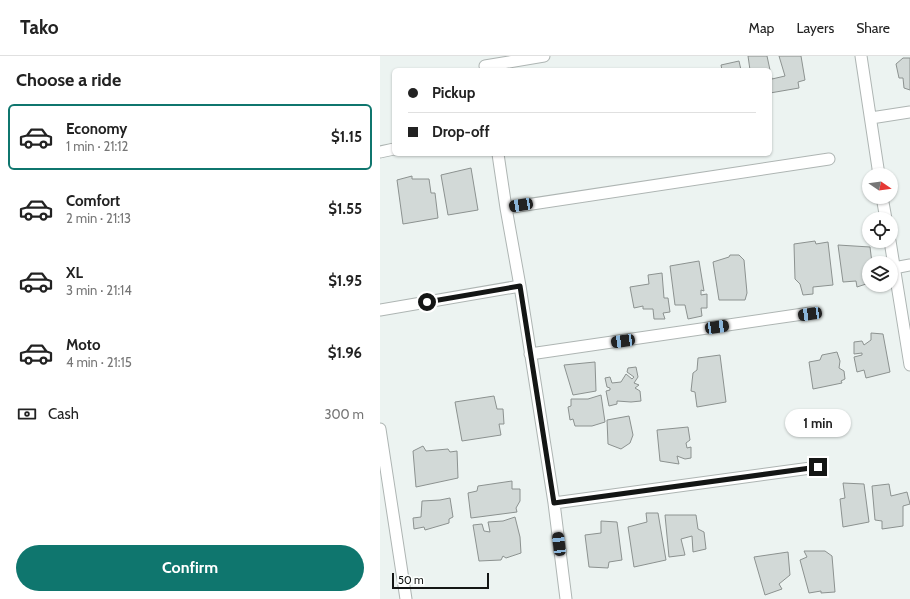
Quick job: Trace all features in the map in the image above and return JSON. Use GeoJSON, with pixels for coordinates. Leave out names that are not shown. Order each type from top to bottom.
{"type":"FeatureCollection","features":[{"type":"Feature","properties":{"kind":"street"},"geometry":{"type":"LineString","coordinates":[[485,64],[544,56]]}},
{"type":"Feature","properties":{"kind":"street"},"geometry":{"type":"LineString","coordinates":[[861,56],[878,168]]}},
{"type":"Feature","properties":{"kind":"street"},"geometry":{"type":"LineString","coordinates":[[871,118],[910,112]]}},
{"type":"Feature","properties":{"kind":"street"},"geometry":{"type":"LineString","coordinates":[[380,152],[392,149]]}},
{"type":"Feature","properties":{"kind":"street"},"geometry":{"type":"LineString","coordinates":[[498,156],[554,503],[566,599]]}},
{"type":"Feature","properties":{"kind":"street"},"geometry":{"type":"LineString","coordinates":[[506,208],[829,159]]}},
{"type":"Feature","properties":{"kind":"street"},"geometry":{"type":"LineString","coordinates":[[898,267],[910,265]]}},
{"type":"Feature","properties":{"kind":"street"},"geometry":{"type":"LineString","coordinates":[[380,310],[520,286]]}},
{"type":"Feature","properties":{"kind":"street"},"geometry":{"type":"LineString","coordinates":[[898,292],[910,365]]}},
{"type":"Feature","properties":{"kind":"street"},"geometry":{"type":"LineString","coordinates":[[530,354],[810,314]]}},
{"type":"Feature","properties":{"kind":"street"},"geometry":{"type":"LineString","coordinates":[[380,429],[406,599]]}},
{"type":"Feature","properties":{"kind":"street"},"geometry":{"type":"LineString","coordinates":[[554,503],[818,467]]}},
{"type":"Feature","properties":{"kind":"building"},"geometry":{"type":"Polygon","coordinates":[[[748,56],[767,56],[770,68],[750,68],[748,56]]]}},
{"type":"Feature","properties":{"kind":"building"},"geometry":{"type":"Polygon","coordinates":[[[779,56],[801,56],[805,80],[798,82],[799,88],[772,93],[772,79],[785,76],[779,56]]]}},
{"type":"Feature","properties":{"kind":"building"},"geometry":{"type":"Polygon","coordinates":[[[903,58],[910,58],[910,90],[904,88],[903,78],[899,78],[896,64],[903,58]]]}},
{"type":"Feature","properties":{"kind":"building"},"geometry":{"type":"Polygon","coordinates":[[[739,61],[741,68],[722,68],[721,65],[739,61]]]}},
{"type":"Feature","properties":{"kind":"building"},"geometry":{"type":"Polygon","coordinates":[[[471,168],[478,210],[448,215],[441,175],[471,168]]]}},
{"type":"Feature","properties":{"kind":"building"},"geometry":{"type":"Polygon","coordinates":[[[412,176],[412,179],[429,179],[431,193],[435,193],[438,218],[403,224],[397,180],[412,176]]]}},
{"type":"Feature","properties":{"kind":"building"},"geometry":{"type":"Polygon","coordinates":[[[815,241],[816,244],[828,242],[833,285],[813,287],[813,294],[803,295],[800,284],[795,279],[794,244],[815,241]]]}},
{"type":"Feature","properties":{"kind":"building"},"geometry":{"type":"Polygon","coordinates":[[[838,245],[870,248],[871,256],[862,256],[862,285],[857,287],[856,281],[843,282],[838,245]]]}},
{"type":"Feature","properties":{"kind":"building"},"geometry":{"type":"Polygon","coordinates":[[[730,255],[739,255],[744,260],[747,293],[745,300],[719,300],[713,262],[729,257],[730,255]]]}},
{"type":"Feature","properties":{"kind":"building"},"geometry":{"type":"Polygon","coordinates":[[[699,261],[704,291],[701,290],[701,295],[707,294],[707,308],[701,308],[702,316],[688,319],[685,305],[675,305],[670,266],[699,261]]]}},
{"type":"Feature","properties":{"kind":"building"},"geometry":{"type":"Polygon","coordinates":[[[662,273],[664,298],[668,298],[670,312],[663,313],[665,319],[654,319],[653,309],[643,309],[643,306],[634,308],[630,287],[649,284],[648,275],[662,273]]]}},
{"type":"Feature","properties":{"kind":"building"},"geometry":{"type":"Polygon","coordinates":[[[871,333],[883,334],[890,372],[866,378],[864,370],[857,372],[854,357],[862,355],[862,353],[854,354],[854,342],[862,341],[864,345],[871,340],[871,333]]]}},
{"type":"Feature","properties":{"kind":"building"},"geometry":{"type":"Polygon","coordinates":[[[837,352],[840,361],[839,368],[844,371],[845,379],[841,381],[842,383],[813,389],[809,362],[820,360],[822,355],[837,352]]]}},
{"type":"Feature","properties":{"kind":"building"},"geometry":{"type":"Polygon","coordinates":[[[720,355],[726,402],[697,407],[695,392],[691,391],[693,373],[697,370],[698,358],[720,355]]]}},
{"type":"Feature","properties":{"kind":"building"},"geometry":{"type":"Polygon","coordinates":[[[595,362],[596,391],[573,395],[564,365],[595,362]]]}},
{"type":"Feature","properties":{"kind":"building"},"geometry":{"type":"Polygon","coordinates":[[[636,367],[638,377],[634,383],[639,385],[635,388],[640,391],[641,401],[617,401],[617,404],[609,406],[606,391],[610,390],[610,388],[607,387],[605,378],[610,377],[612,383],[621,382],[626,374],[632,379],[634,377],[627,372],[628,368],[636,367]]]}},
{"type":"Feature","properties":{"kind":"building"},"geometry":{"type":"Polygon","coordinates":[[[601,395],[605,422],[592,426],[575,426],[573,419],[570,420],[568,407],[571,406],[571,399],[588,399],[601,395]]]}},
{"type":"Feature","properties":{"kind":"building"},"geometry":{"type":"Polygon","coordinates":[[[494,396],[497,409],[503,409],[504,424],[499,424],[501,435],[462,441],[455,402],[494,396]]]}},
{"type":"Feature","properties":{"kind":"building"},"geometry":{"type":"Polygon","coordinates":[[[629,416],[633,435],[630,443],[621,449],[608,444],[607,420],[629,416]]]}},
{"type":"Feature","properties":{"kind":"building"},"geometry":{"type":"Polygon","coordinates":[[[688,427],[690,440],[686,443],[687,448],[691,447],[691,458],[685,459],[677,456],[679,464],[660,461],[657,430],[688,427]]]}},
{"type":"Feature","properties":{"kind":"building"},"geometry":{"type":"Polygon","coordinates":[[[423,446],[426,451],[448,449],[450,452],[457,451],[458,478],[416,487],[413,451],[423,446]]]}},
{"type":"Feature","properties":{"kind":"building"},"geometry":{"type":"Polygon","coordinates":[[[512,481],[512,489],[520,489],[520,501],[516,508],[517,512],[471,518],[468,493],[477,491],[478,486],[512,481]]]}},
{"type":"Feature","properties":{"kind":"building"},"geometry":{"type":"Polygon","coordinates":[[[843,483],[864,484],[869,522],[843,527],[840,499],[845,498],[843,483]]]}},
{"type":"Feature","properties":{"kind":"building"},"geometry":{"type":"Polygon","coordinates":[[[889,484],[891,496],[907,492],[910,504],[903,506],[903,526],[882,529],[882,521],[875,520],[872,486],[889,484]]]}},
{"type":"Feature","properties":{"kind":"building"},"geometry":{"type":"Polygon","coordinates":[[[450,498],[453,517],[449,519],[449,523],[425,530],[424,527],[414,529],[413,518],[421,517],[422,501],[450,498]]]}},
{"type":"Feature","properties":{"kind":"building"},"geometry":{"type":"Polygon","coordinates":[[[646,513],[658,513],[666,560],[634,567],[628,527],[647,522],[646,513]]]}},
{"type":"Feature","properties":{"kind":"building"},"geometry":{"type":"Polygon","coordinates":[[[665,515],[696,515],[698,529],[704,532],[706,549],[693,552],[692,536],[681,539],[685,555],[669,557],[665,515]]]}},
{"type":"Feature","properties":{"kind":"building"},"geometry":{"type":"Polygon","coordinates":[[[515,517],[520,537],[521,553],[506,558],[503,556],[501,560],[479,561],[473,525],[482,524],[484,531],[490,532],[488,522],[503,521],[515,517]]]}},
{"type":"Feature","properties":{"kind":"building"},"geometry":{"type":"Polygon","coordinates":[[[601,521],[617,522],[622,560],[609,562],[608,568],[589,567],[585,535],[601,533],[601,521]]]}},
{"type":"Feature","properties":{"kind":"building"},"geometry":{"type":"Polygon","coordinates":[[[804,551],[825,551],[832,556],[835,592],[821,593],[821,591],[809,593],[800,560],[807,557],[804,551]]]}},
{"type":"Feature","properties":{"kind":"building"},"geometry":{"type":"Polygon","coordinates":[[[788,552],[790,575],[779,584],[782,589],[765,595],[754,557],[788,552]]]}},
{"type":"Feature","properties":{"kind":"route"},"geometry":{"type":"LineString","coordinates":[[427,302],[520,286],[554,503],[818,467]]}}]}
